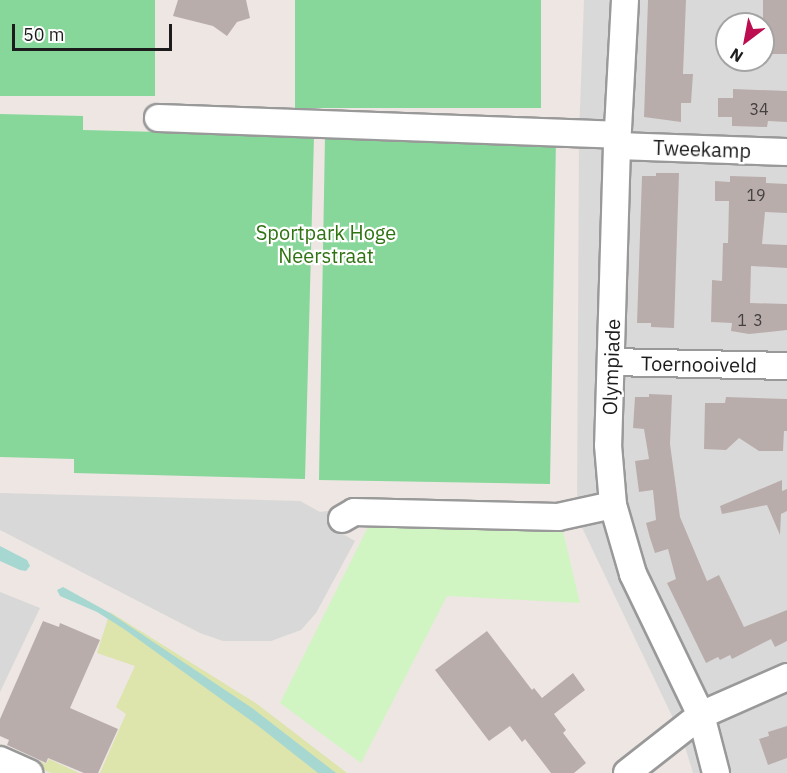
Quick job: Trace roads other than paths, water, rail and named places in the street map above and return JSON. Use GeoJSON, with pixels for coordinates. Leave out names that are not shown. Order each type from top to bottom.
{"type":"FeatureCollection","features":[{"type":"Feature","properties":{"kind":"street","name":"Olympiade"},"geometry":{"type":"LineString","coordinates":[[625,0],[617,140],[608,445],[613,505],[633,574],[701,715],[716,773]]}},
{"type":"Feature","properties":{"kind":"street","name":"Tweekamp"},"geometry":{"type":"LineString","coordinates":[[158,118],[617,140],[787,152]]}},
{"type":"Feature","properties":{"kind":"street","name":"Toernooiveld"},"geometry":{"type":"LineString","coordinates":[[612,362],[787,366]]}},
{"type":"Feature","properties":{"kind":"street"},"geometry":{"type":"LineString","coordinates":[[342,519],[354,512],[558,517],[613,505]]}},
{"type":"Feature","properties":{"kind":"street"},"geometry":{"type":"LineString","coordinates":[[627,773],[701,715],[787,677]]}},
{"type":"Feature","properties":{"kind":"street"},"geometry":{"type":"LineString","coordinates":[[0,760],[29,773]]}},
{"type":"Feature","properties":{"kind":"water"},"geometry":{"type":"Polygon","coordinates":[[[0,546],[27,560],[30,566],[26,571],[0,561],[0,546]]]}},
{"type":"Feature","properties":{"kind":"water"},"geometry":{"type":"Polygon","coordinates":[[[63,587],[110,613],[252,708],[336,773],[318,773],[257,725],[124,629],[97,612],[60,596],[57,590],[63,587]]]}},
{"type":"Feature","properties":{"kind":"park label","name":"Sportpark Hoge Neerstraat"},"geometry":{"type":"Point","coordinates":[326,244]}}]}
